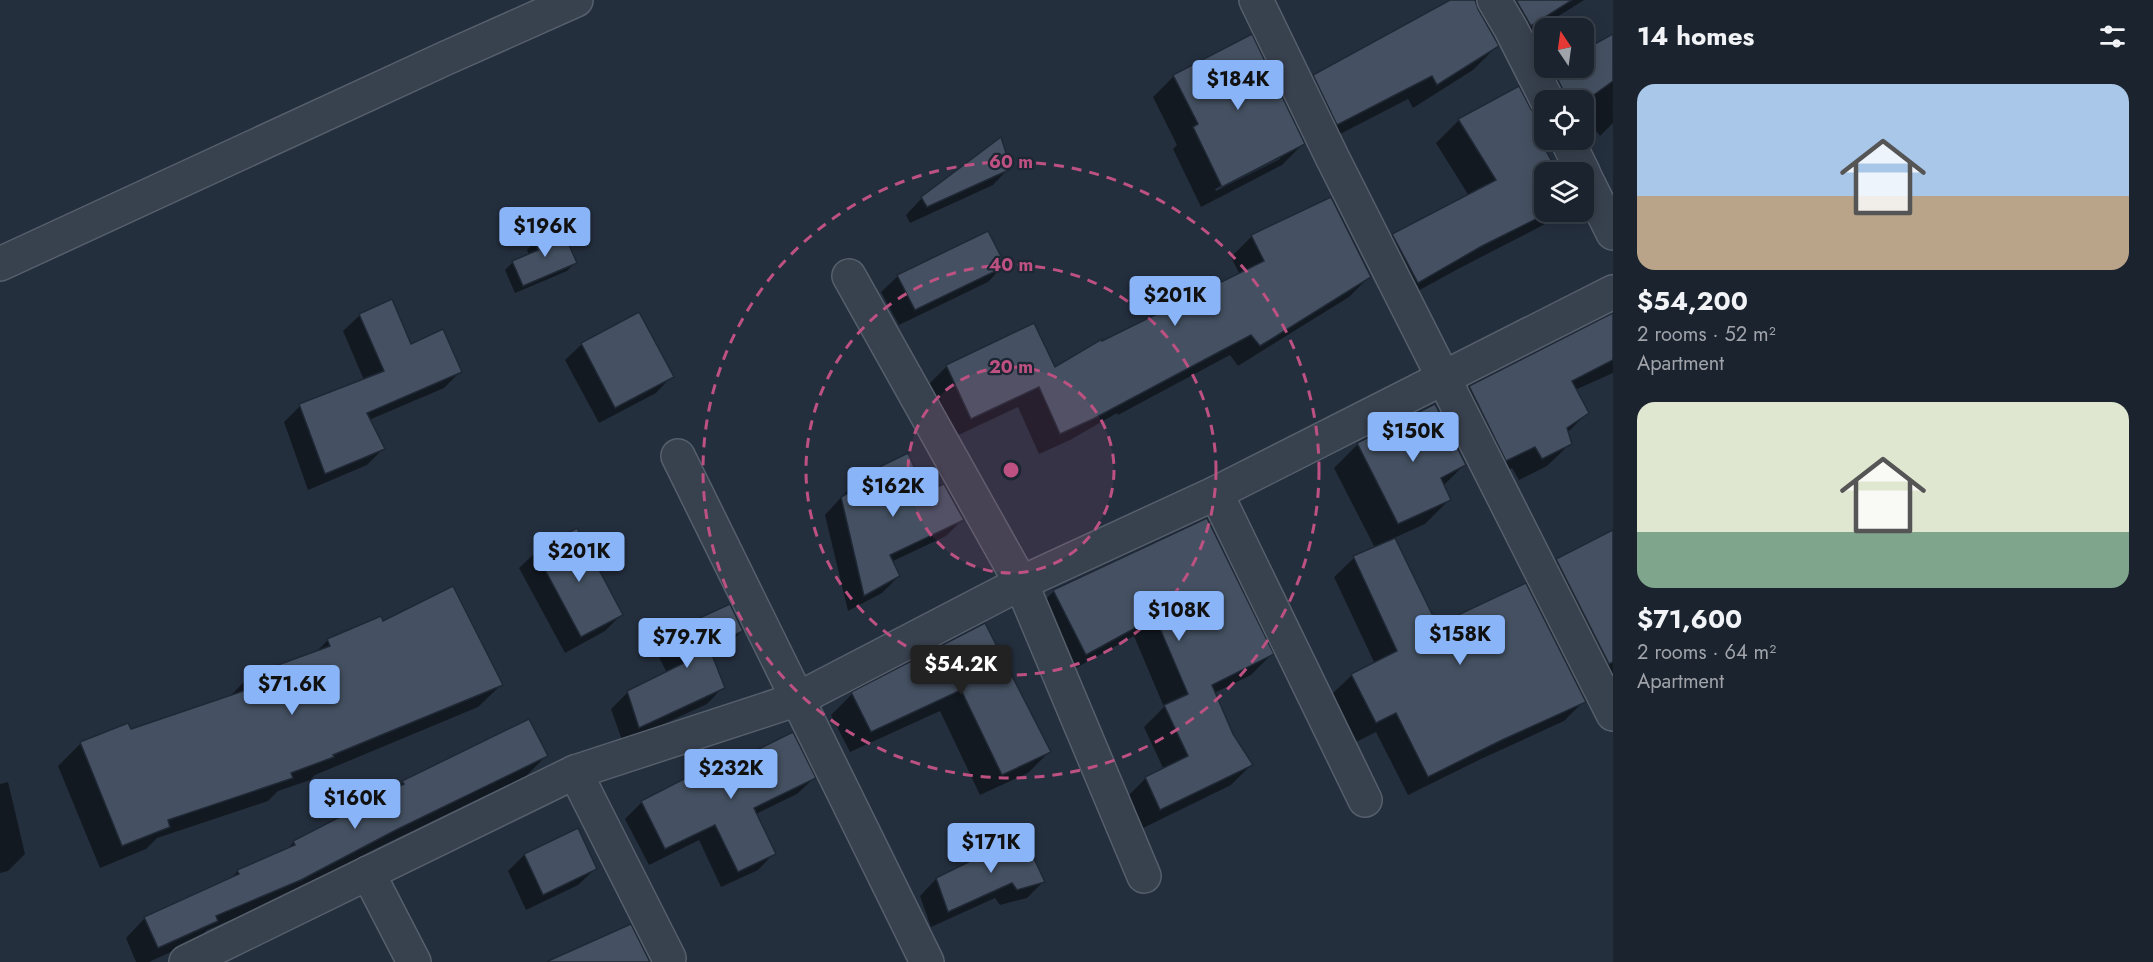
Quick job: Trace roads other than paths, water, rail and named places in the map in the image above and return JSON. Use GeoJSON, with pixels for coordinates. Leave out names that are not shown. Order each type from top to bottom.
{"type":"FeatureCollection","features":[{"type":"Feature","properties":{"kind":"street"},"geometry":{"type":"LineString","coordinates":[[0,264],[576,0]]}},
{"type":"Feature","properties":{"kind":"street"},"geometry":{"type":"LineString","coordinates":[[1256,0],[1443,379],[1613,714]]}},
{"type":"Feature","properties":{"kind":"street"},"geometry":{"type":"LineString","coordinates":[[1494,0],[1542,90]]}},
{"type":"Feature","properties":{"kind":"street"},"geometry":{"type":"LineString","coordinates":[[1594,195],[1613,232]]}},
{"type":"Feature","properties":{"kind":"street"},"geometry":{"type":"LineString","coordinates":[[849,276],[1021,583],[1144,876]]}},
{"type":"Feature","properties":{"kind":"street"},"geometry":{"type":"LineString","coordinates":[[186,962],[575,772],[798,699],[1021,583],[1216,493],[1613,292]]}},
{"type":"Feature","properties":{"kind":"street"},"geometry":{"type":"LineString","coordinates":[[678,456],[927,962]]}},
{"type":"Feature","properties":{"kind":"street"},"geometry":{"type":"LineString","coordinates":[[1216,493],[1365,800]]}},
{"type":"Feature","properties":{"kind":"street"},"geometry":{"type":"LineString","coordinates":[[575,772],[669,958]]}},
{"type":"Feature","properties":{"kind":"street"},"geometry":{"type":"LineString","coordinates":[[368,873],[414,962]]}}]}
